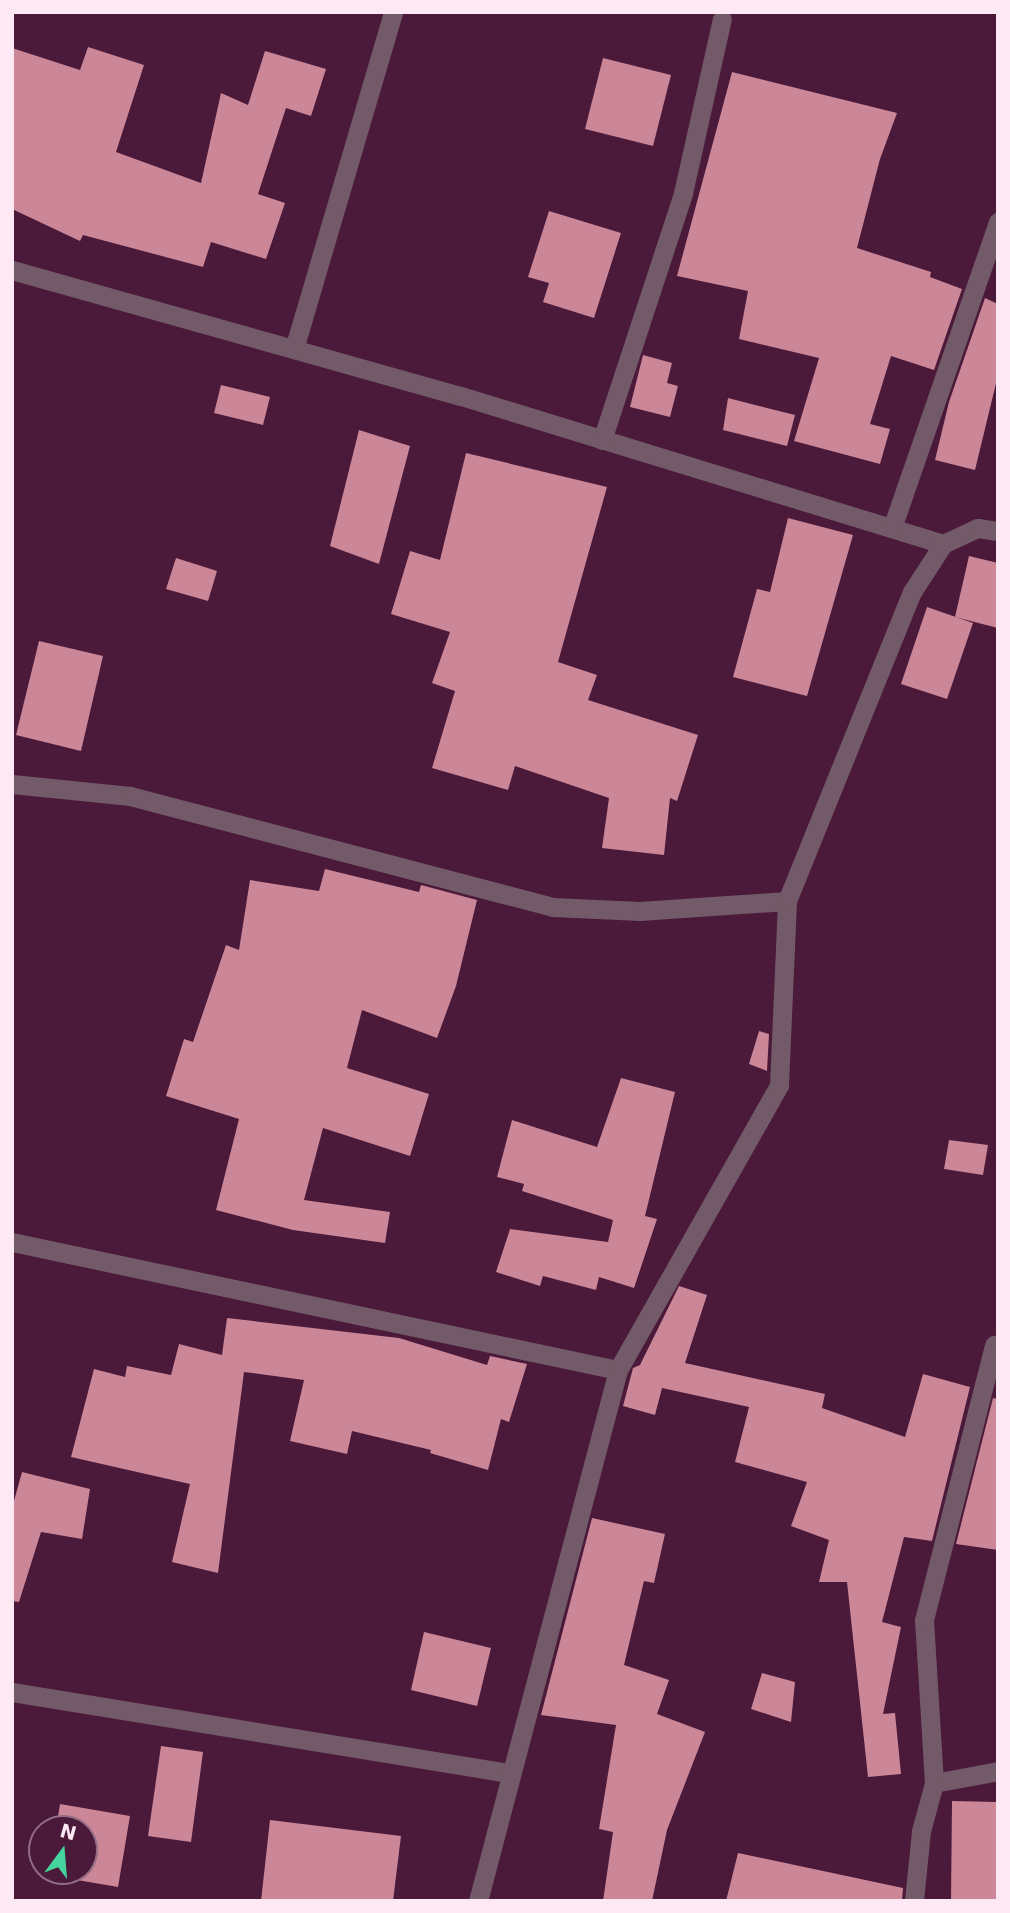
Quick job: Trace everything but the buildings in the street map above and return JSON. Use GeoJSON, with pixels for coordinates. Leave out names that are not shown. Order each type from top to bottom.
{"type":"FeatureCollection","features":[{"type":"Feature","properties":{"kind":"street"},"geometry":{"type":"LineString","coordinates":[[294,349],[393,12]]}},
{"type":"Feature","properties":{"kind":"street"},"geometry":{"type":"LineString","coordinates":[[602,439],[682,193],[722,19]]}},
{"type":"Feature","properties":{"kind":"street"},"geometry":{"type":"LineString","coordinates":[[892,528],[998,222]]}},
{"type":"Feature","properties":{"kind":"street"},"geometry":{"type":"LineString","coordinates":[[12,270],[602,439],[943,544]]}},
{"type":"Feature","properties":{"kind":"street"},"geometry":{"type":"LineString","coordinates":[[478,1901],[509,1773],[618,1370],[779,1086],[787,901],[912,592],[943,544],[978,528],[998,531]]}},
{"type":"Feature","properties":{"kind":"street"},"geometry":{"type":"LineString","coordinates":[[12,784],[130,796],[552,907],[640,912],[787,901]]}},
{"type":"Feature","properties":{"kind":"street"},"geometry":{"type":"LineString","coordinates":[[12,1242],[618,1370]]}},
{"type":"Feature","properties":{"kind":"street"},"geometry":{"type":"LineString","coordinates":[[914,1901],[921,1832],[934,1783],[924,1620],[994,1345]]}},
{"type":"Feature","properties":{"kind":"street"},"geometry":{"type":"LineString","coordinates":[[12,1692],[509,1773]]}},
{"type":"Feature","properties":{"kind":"street"},"geometry":{"type":"LineString","coordinates":[[934,1783],[998,1771]]}}]}
